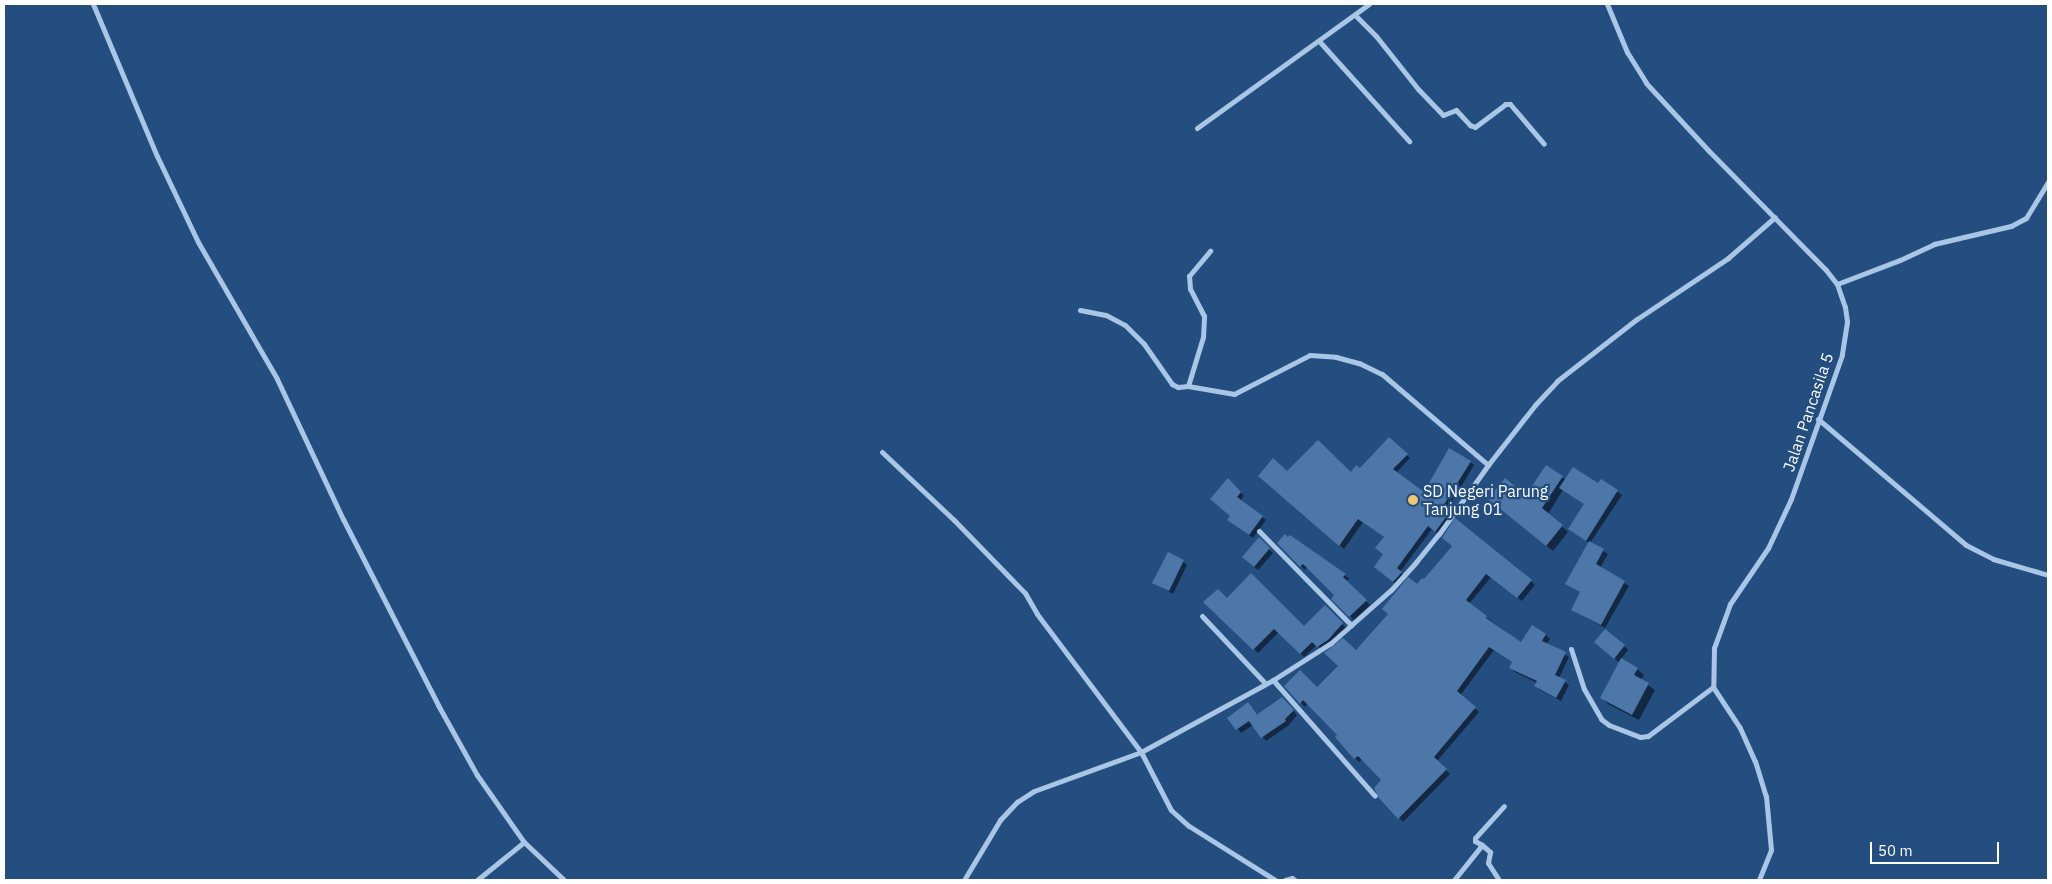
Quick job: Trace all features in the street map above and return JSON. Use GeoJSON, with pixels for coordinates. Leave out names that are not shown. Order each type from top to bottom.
{"type":"FeatureCollection","features":[{"type":"Feature","properties":{"kind":"street"},"geometry":{"type":"LineString","coordinates":[[93,4],[157,156],[198,242],[277,379],[342,520],[438,705],[477,775],[524,842],[564,880]]}},
{"type":"Feature","properties":{"kind":"street"},"geometry":{"type":"LineString","coordinates":[[1197,128],[1369,4]]}},
{"type":"Feature","properties":{"kind":"street","name":"Jalan Pancasila 5"},"geometry":{"type":"LineString","coordinates":[[1607,4],[1630,59],[1646,83],[1709,152],[1775,217],[1837,284],[1845,307],[1846,330],[1842,355],[1791,500],[1772,540],[1730,604],[1725,616],[1714,648],[1713,687]]}},
{"type":"Feature","properties":{"kind":"street"},"geometry":{"type":"LineString","coordinates":[[1355,15],[1376,36],[1418,89],[1442,115],[1445,116],[1456,110],[1470,125],[1475,127],[1505,104],[1510,104],[1544,144]]}},
{"type":"Feature","properties":{"kind":"street"},"geometry":{"type":"LineString","coordinates":[[1320,41],[1409,141]]}},
{"type":"Feature","properties":{"kind":"street"},"geometry":{"type":"LineString","coordinates":[[1837,284],[1900,260],[1934,244],[2011,226],[2026,218],[2048,182]]}},
{"type":"Feature","properties":{"kind":"street"},"geometry":{"type":"LineString","coordinates":[[964,880],[1000,820],[1017,802],[1034,791],[1141,752],[1273,680],[1331,643],[1391,590],[1416,562],[1439,534],[1488,465],[1535,405],[1557,381],[1636,319],[1728,258],[1775,217]]}},
{"type":"Feature","properties":{"kind":"street"},"geometry":{"type":"LineString","coordinates":[[1188,386],[1203,337],[1204,316],[1190,289],[1189,276],[1210,251]]}},
{"type":"Feature","properties":{"kind":"street"},"geometry":{"type":"LineString","coordinates":[[1080,310],[1106,315],[1125,325],[1144,344],[1172,384],[1178,387],[1188,386],[1234,394],[1310,355],[1336,357],[1359,363],[1382,374],[1488,465]]}},
{"type":"Feature","properties":{"kind":"street"},"geometry":{"type":"LineString","coordinates":[[1818,420],[1966,545],[1993,559],[2048,575]]}},
{"type":"Feature","properties":{"kind":"street"},"geometry":{"type":"LineString","coordinates":[[882,452],[954,520],[1025,593],[1038,614],[1141,752],[1171,810],[1180,820],[1275,880]]}},
{"type":"Feature","properties":{"kind":"street"},"geometry":{"type":"LineString","coordinates":[[1259,531],[1351,625]]}},
{"type":"Feature","properties":{"kind":"street"},"geometry":{"type":"LineString","coordinates":[[1202,616],[1265,683]]}},
{"type":"Feature","properties":{"kind":"street"},"geometry":{"type":"LineString","coordinates":[[1571,649],[1584,689],[1601,719],[1609,725],[1640,737],[1648,736],[1713,687],[1740,728],[1755,760],[1766,796],[1771,850],[1759,880]]}},
{"type":"Feature","properties":{"kind":"street"},"geometry":{"type":"LineString","coordinates":[[1273,680],[1375,796]]}},
{"type":"Feature","properties":{"kind":"street"},"geometry":{"type":"LineString","coordinates":[[1499,880],[1488,863],[1490,852],[1476,841],[1475,838],[1504,806]]}},
{"type":"Feature","properties":{"kind":"street"},"geometry":{"type":"LineString","coordinates":[[477,880],[524,842]]}},
{"type":"Feature","properties":{"kind":"street"},"geometry":{"type":"LineString","coordinates":[[1454,880],[1482,846]]}},
{"type":"Feature","properties":{"kind":"street"},"geometry":{"type":"LineString","coordinates":[[1284,880],[1292,878],[1295,880]]}},
{"type":"Feature","properties":{"kind":"building"},"geometry":{"type":"Polygon","coordinates":[[[1389,437],[1408,454],[1393,469],[1424,492],[1449,448],[1471,461],[1442,508],[1449,513],[1435,532],[1428,526],[1397,568],[1402,572],[1393,582],[1374,567],[1383,554],[1375,548],[1384,537],[1358,519],[1339,546],[1258,476],[1273,458],[1287,471],[1318,440],[1351,472],[1356,465],[1360,468],[1389,437]]]}},
{"type":"Feature","properties":{"kind":"building"},"geometry":{"type":"Polygon","coordinates":[[[1546,465],[1563,476],[1542,508],[1563,525],[1546,546],[1488,499],[1505,478],[1526,495],[1546,465]]]}},
{"type":"Feature","properties":{"kind":"building"},"geometry":{"type":"Polygon","coordinates":[[[1573,467],[1598,483],[1601,479],[1618,490],[1586,541],[1568,529],[1584,504],[1559,488],[1573,467]]]}},
{"type":"Feature","properties":{"kind":"building"},"geometry":{"type":"Polygon","coordinates":[[[1228,478],[1241,492],[1237,497],[1263,516],[1249,535],[1227,520],[1230,516],[1210,499],[1228,478]]]}},
{"type":"Feature","properties":{"kind":"building"},"geometry":{"type":"Polygon","coordinates":[[[1455,518],[1532,580],[1517,598],[1486,574],[1466,600],[1487,616],[1486,618],[1521,642],[1532,625],[1546,634],[1542,641],[1566,652],[1555,675],[1566,680],[1556,698],[1534,686],[1537,681],[1509,668],[1512,662],[1489,647],[1457,691],[1476,707],[1434,757],[1447,769],[1398,819],[1379,798],[1374,788],[1381,780],[1358,756],[1354,759],[1335,737],[1337,735],[1303,700],[1300,704],[1284,686],[1300,670],[1317,687],[1338,666],[1324,653],[1343,638],[1356,650],[1388,614],[1382,609],[1408,577],[1417,584],[1422,578],[1424,579],[1452,546],[1442,538],[1455,518]]]}},
{"type":"Feature","properties":{"kind":"building"},"geometry":{"type":"Polygon","coordinates":[[[1285,534],[1288,537],[1290,535],[1346,574],[1343,577],[1367,600],[1349,617],[1331,599],[1334,595],[1303,564],[1300,567],[1277,543],[1285,534]]]}},
{"type":"Feature","properties":{"kind":"building"},"geometry":{"type":"Polygon","coordinates":[[[1259,537],[1270,548],[1254,567],[1242,557],[1259,537]]]}},
{"type":"Feature","properties":{"kind":"building"},"geometry":{"type":"Polygon","coordinates":[[[1589,541],[1604,549],[1596,564],[1625,581],[1601,625],[1571,610],[1580,592],[1565,584],[1589,541]]]}},
{"type":"Feature","properties":{"kind":"building"},"geometry":{"type":"Polygon","coordinates":[[[1168,552],[1184,560],[1169,591],[1152,583],[1168,552]]]}},
{"type":"Feature","properties":{"kind":"building"},"geometry":{"type":"Polygon","coordinates":[[[1251,573],[1304,626],[1325,605],[1343,623],[1328,640],[1317,647],[1312,642],[1300,654],[1274,629],[1253,650],[1203,602],[1218,589],[1227,598],[1251,573]]]}},
{"type":"Feature","properties":{"kind":"building"},"geometry":{"type":"Polygon","coordinates":[[[1605,629],[1625,645],[1614,659],[1594,642],[1605,629]]]}},
{"type":"Feature","properties":{"kind":"building"},"geometry":{"type":"Polygon","coordinates":[[[1621,658],[1638,668],[1634,675],[1649,683],[1632,715],[1600,698],[1621,658]]]}},
{"type":"Feature","properties":{"kind":"building"},"geometry":{"type":"Polygon","coordinates":[[[1282,697],[1294,710],[1285,719],[1286,721],[1261,738],[1249,721],[1236,730],[1227,718],[1248,702],[1257,714],[1255,716],[1282,697]]]}},
{"type":"Feature","properties":{"kind":"place","name":"SD Negeri Parung Tanjung 01"},"geometry":{"type":"Point","coordinates":[1413,500]}}]}
